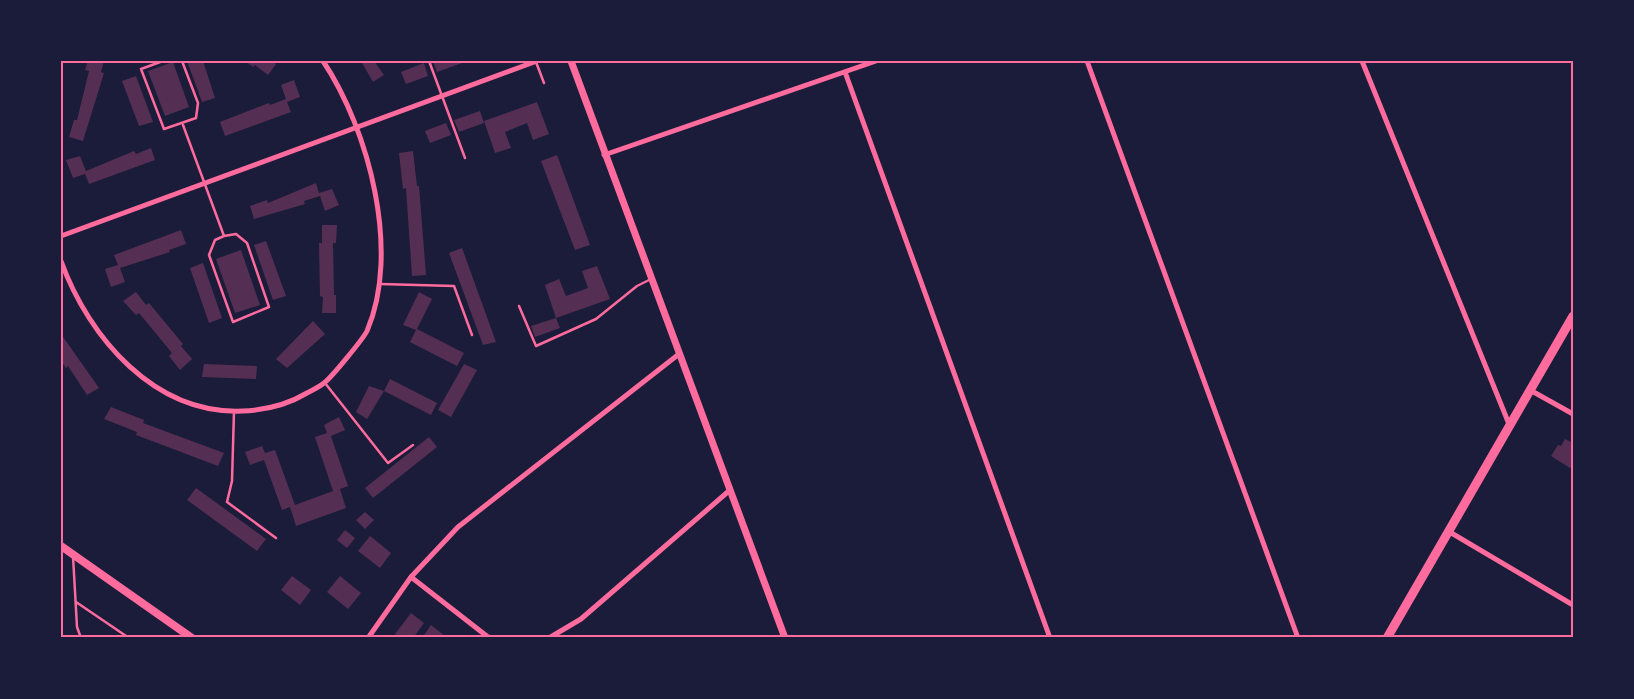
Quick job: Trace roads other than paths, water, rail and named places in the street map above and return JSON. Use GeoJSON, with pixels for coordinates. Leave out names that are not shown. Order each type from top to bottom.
{"type":"FeatureCollection","features":[{"type":"Feature","properties":{"kind":"main road"},"geometry":{"type":"LineString","coordinates":[[1386,638],[1573,316]]}},
{"type":"Feature","properties":{"kind":"main road"},"geometry":{"type":"LineString","coordinates":[[61,546],[192,638]]}},
{"type":"Feature","properties":{"kind":"street"},"geometry":{"type":"LineString","coordinates":[[61,261],[91,322],[129,367],[169,396],[220,412],[262,410],[293,402],[324,383],[366,332],[378,284],[380,225],[368,162],[358,128],[340,86],[323,61]]}},
{"type":"Feature","properties":{"kind":"street"},"geometry":{"type":"LineString","coordinates":[[61,236],[536,61]]}},
{"type":"Feature","properties":{"kind":"street"},"geometry":{"type":"LineString","coordinates":[[571,61],[604,156],[785,638]]}},
{"type":"Feature","properties":{"kind":"street"},"geometry":{"type":"LineString","coordinates":[[604,156],[876,61]]}},
{"type":"Feature","properties":{"kind":"street"},"geometry":{"type":"LineString","coordinates":[[1087,61],[1298,638]]}},
{"type":"Feature","properties":{"kind":"street"},"geometry":{"type":"LineString","coordinates":[[1362,61],[1509,424]]}},
{"type":"Feature","properties":{"kind":"street"},"geometry":{"type":"LineString","coordinates":[[845,72],[1050,638]]}},
{"type":"Feature","properties":{"kind":"street"},"geometry":{"type":"LineString","coordinates":[[368,638],[411,577],[458,527],[679,354]]}},
{"type":"Feature","properties":{"kind":"street"},"geometry":{"type":"LineString","coordinates":[[1530,390],[1573,414]]}},
{"type":"Feature","properties":{"kind":"street"},"geometry":{"type":"LineString","coordinates":[[549,638],[581,620],[730,490]]}},
{"type":"Feature","properties":{"kind":"street"},"geometry":{"type":"LineString","coordinates":[[1448,532],[1573,605]]}},
{"type":"Feature","properties":{"kind":"street"},"geometry":{"type":"LineString","coordinates":[[411,577],[488,636],[494,638]]}},
{"type":"Feature","properties":{"kind":"lane"},"geometry":{"type":"LineString","coordinates":[[163,61],[141,69],[164,129],[196,118],[198,103],[182,61]]}},
{"type":"Feature","properties":{"kind":"lane"},"geometry":{"type":"LineString","coordinates":[[429,61],[464,158]]}},
{"type":"Feature","properties":{"kind":"lane"},"geometry":{"type":"LineString","coordinates":[[536,61],[544,83]]}},
{"type":"Feature","properties":{"kind":"lane"},"geometry":{"type":"LineString","coordinates":[[183,124],[224,236]]}},
{"type":"Feature","properties":{"kind":"lane"},"geometry":{"type":"LineString","coordinates":[[236,234],[247,243],[269,307],[233,322],[209,255],[215,240],[224,236],[236,234]]}},
{"type":"Feature","properties":{"kind":"lane"},"geometry":{"type":"LineString","coordinates":[[519,306],[536,346],[596,319],[637,286],[651,279]]}},
{"type":"Feature","properties":{"kind":"lane"},"geometry":{"type":"LineString","coordinates":[[378,284],[454,286],[472,335]]}},
{"type":"Feature","properties":{"kind":"lane"},"geometry":{"type":"LineString","coordinates":[[324,383],[388,463],[412,445]]}},
{"type":"Feature","properties":{"kind":"lane"},"geometry":{"type":"LineString","coordinates":[[234,411],[232,471],[227,502],[276,538]]}},
{"type":"Feature","properties":{"kind":"lane"},"geometry":{"type":"LineString","coordinates":[[73,554],[77,627],[81,638]]}},
{"type":"Feature","properties":{"kind":"lane"},"geometry":{"type":"LineString","coordinates":[[76,602],[129,638]]}}]}
